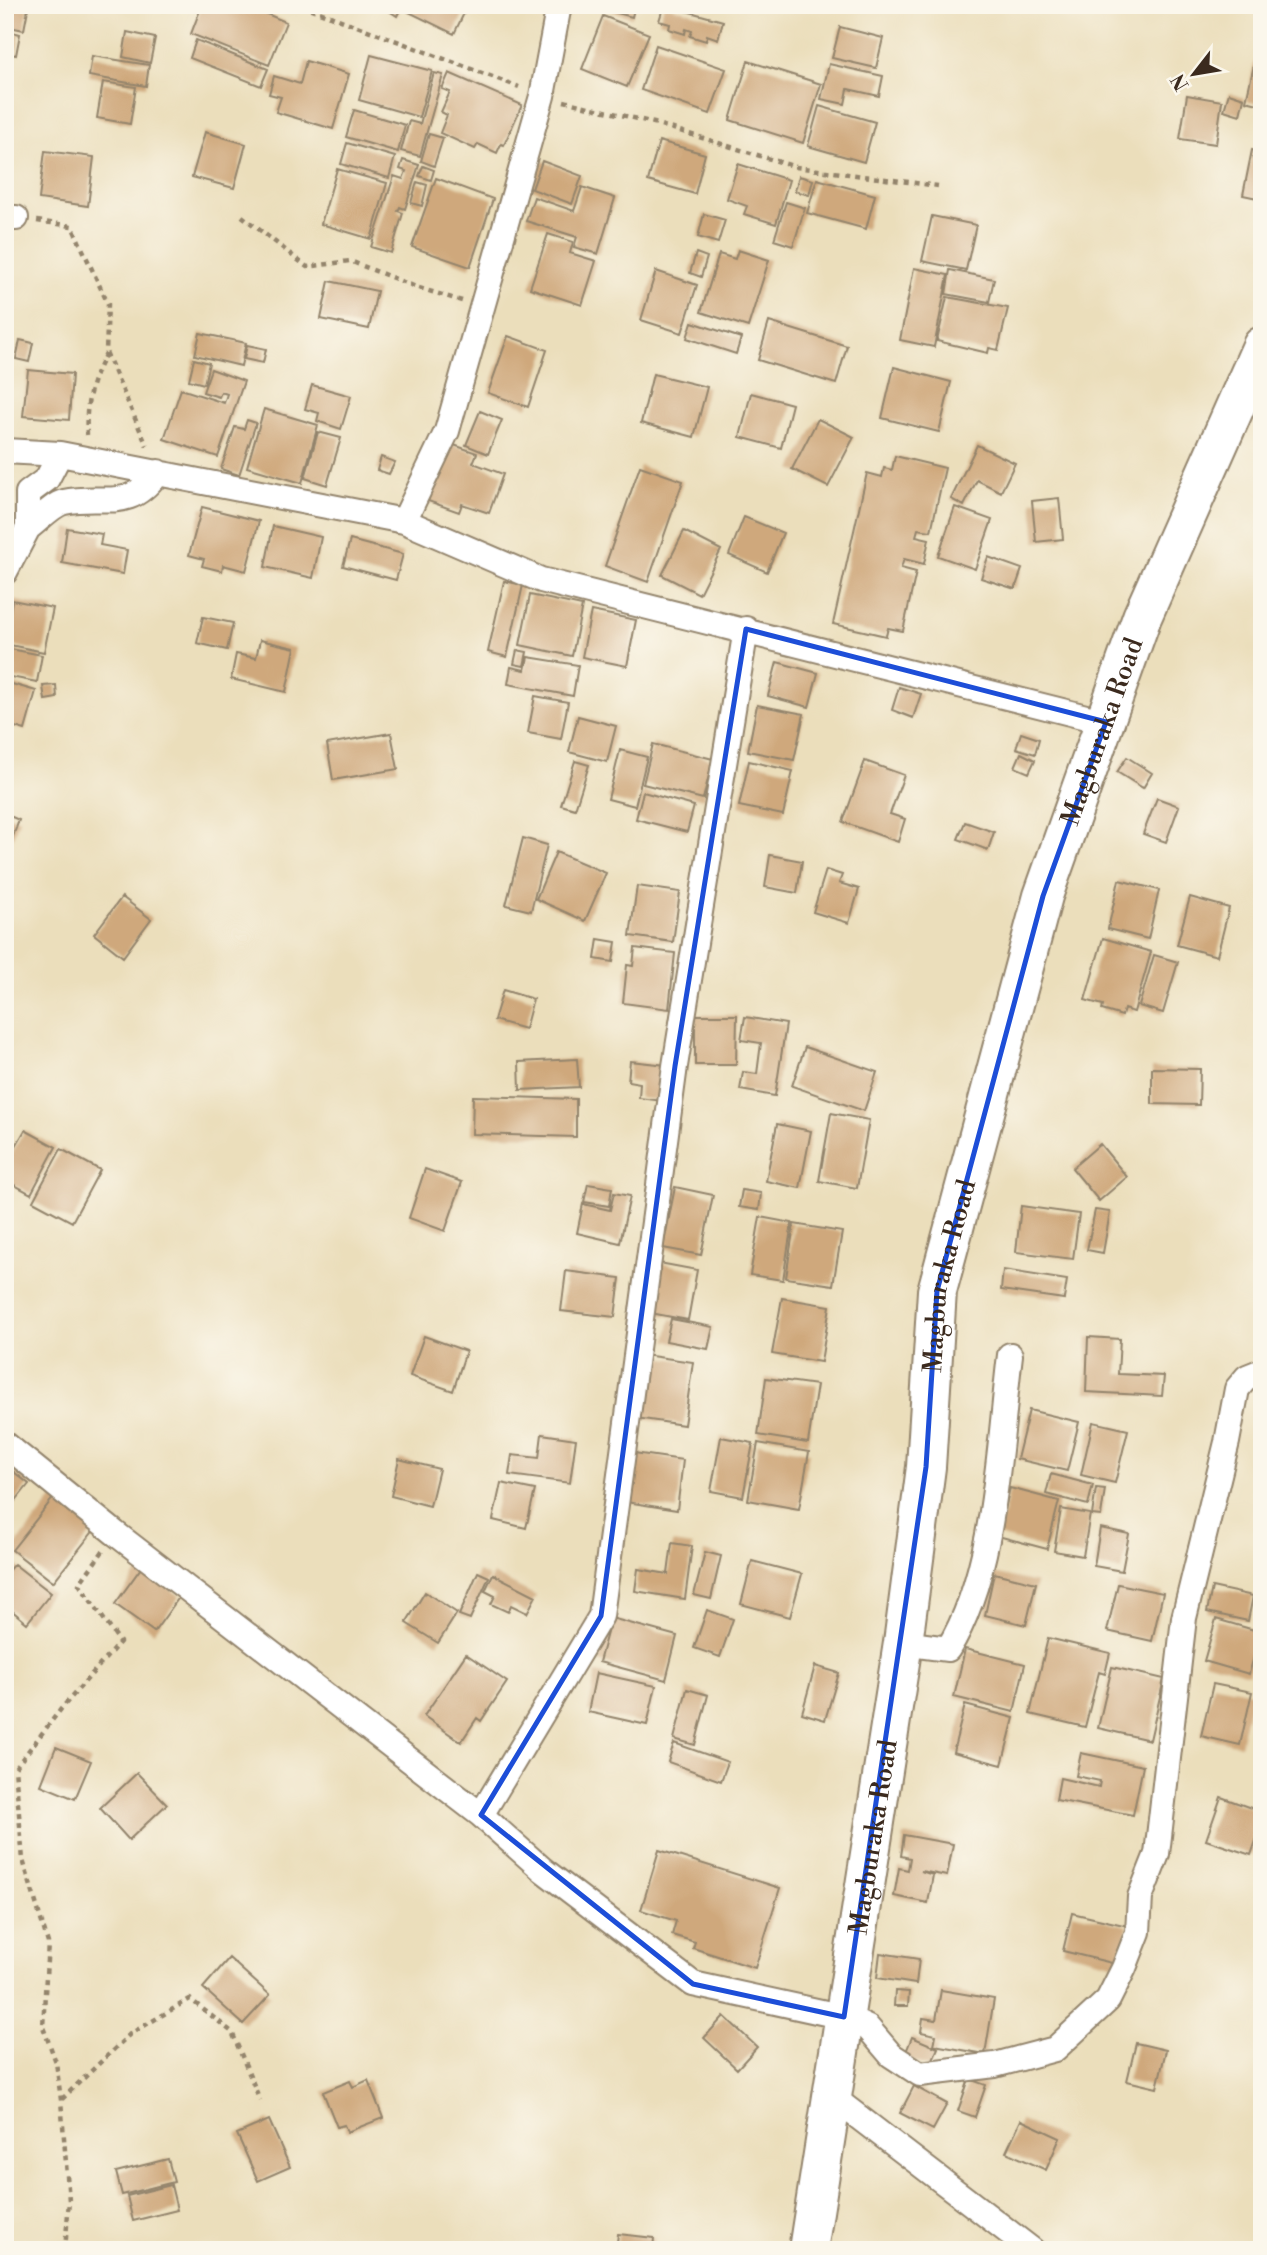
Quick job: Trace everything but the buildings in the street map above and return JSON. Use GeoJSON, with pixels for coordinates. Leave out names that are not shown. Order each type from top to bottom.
{"type":"FeatureCollection","features":[{"type":"Feature","properties":{"kind":"main road","name":"Magburaka Road"},"geometry":{"type":"LineString","coordinates":[[808,2250],[903,1643],[926,1467],[937,1291],[1043,896],[1142,617],[1262,346]]}},
{"type":"Feature","properties":{"kind":"street"},"geometry":{"type":"LineString","coordinates":[[404,521],[447,431],[542,96],[559,5]]}},
{"type":"Feature","properties":{"kind":"street"},"geometry":{"type":"LineString","coordinates":[[5,451],[60,454],[89,459],[404,521],[541,580],[746,629],[1106,722]]}},
{"type":"Feature","properties":{"kind":"street"},"geometry":{"type":"LineString","coordinates":[[29,528],[28,493],[37,483],[47,479],[60,454]]}},
{"type":"Feature","properties":{"kind":"street"},"geometry":{"type":"LineString","coordinates":[[5,572],[29,528],[62,502],[131,498],[148,486],[158,472]]}},
{"type":"Feature","properties":{"kind":"street"},"geometry":{"type":"LineString","coordinates":[[481,1815],[601,1616],[675,1066],[746,629]]}},
{"type":"Feature","properties":{"kind":"street"},"geometry":{"type":"LineString","coordinates":[[903,1643],[948,1649],[966,1616],[988,1532],[1010,1354]]}},
{"type":"Feature","properties":{"kind":"street"},"geometry":{"type":"LineString","coordinates":[[5,1444],[115,1533],[481,1815],[543,1870],[693,1984],[844,2017],[869,2028],[891,2055],[920,2074],[995,2066],[1055,2049],[1108,2000],[1138,1932],[1140,1897],[1157,1854],[1184,1618],[1227,1442],[1237,1389],[1247,1377],[1262,1371]]}},
{"type":"Feature","properties":{"kind":"street"},"geometry":{"type":"LineString","coordinates":[[831,2096],[1032,2250]]}},
{"type":"Feature","properties":{"kind":"path"},"geometry":{"type":"LineString","coordinates":[[301,5],[542,96],[654,123],[796,167],[938,186]]}},
{"type":"Feature","properties":{"kind":"path"},"geometry":{"type":"LineString","coordinates":[[242,216],[307,267],[350,261],[416,288],[482,307]]}},
{"type":"Feature","properties":{"kind":"path"},"geometry":{"type":"LineString","coordinates":[[10,218],[72,226],[108,304],[106,352],[91,382],[85,407],[89,459]]}},
{"type":"Feature","properties":{"kind":"path"},"geometry":{"type":"LineString","coordinates":[[106,352],[158,472]]}},
{"type":"Feature","properties":{"kind":"path"},"geometry":{"type":"LineString","coordinates":[[65,2250],[69,2201],[61,2100],[56,2062],[43,2027],[48,1943],[23,1860],[15,1768],[61,1709],[120,1642],[79,1584],[115,1533]]}},
{"type":"Feature","properties":{"kind":"path"},"geometry":{"type":"LineString","coordinates":[[61,2100],[130,2034],[190,1999],[232,2032],[260,2100]]}},
{"type":"Feature","properties":{"kind":"highlighted area"},"geometry":{"type":"Polygon","coordinates":[[[746,629],[1106,722],[1043,896],[937,1291],[926,1467],[844,2017],[693,1984],[481,1815],[601,1616],[675,1066],[746,629]]]}}]}
